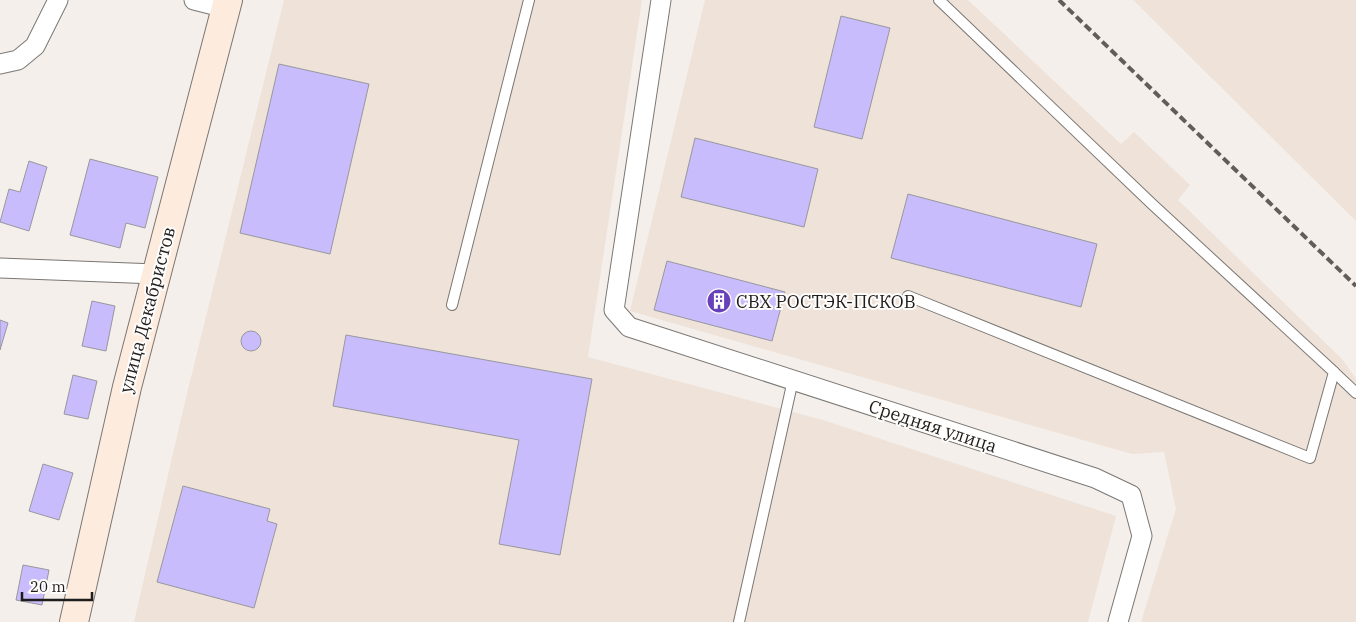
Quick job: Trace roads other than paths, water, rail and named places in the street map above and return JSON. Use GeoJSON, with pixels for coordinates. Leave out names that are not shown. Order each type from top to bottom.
{"type":"FeatureCollection","features":[{"type":"Feature","properties":{"kind":"street"},"geometry":{"type":"LineString","coordinates":[[0,64],[18,60],[36,46],[58,0]]}},
{"type":"Feature","properties":{"kind":"street"},"geometry":{"type":"LineString","coordinates":[[194,0],[227,4]]}},
{"type":"Feature","properties":{"kind":"street","name":"Средняя улица"},"geometry":{"type":"LineString","coordinates":[[661,0],[614,310],[629,327],[1095,478],[1131,494],[1142,536],[1118,622]]}},
{"type":"Feature","properties":{"kind":"street","name":"улица Декабристов"},"geometry":{"type":"LineString","coordinates":[[74,622],[127,387],[227,4]]}},
{"type":"Feature","properties":{"kind":"street"},"geometry":{"type":"LineString","coordinates":[[0,268],[156,274]]}},
{"type":"Feature","properties":{"kind":"lane"},"geometry":{"type":"LineString","coordinates":[[452,305],[529,0]]}},
{"type":"Feature","properties":{"kind":"lane"},"geometry":{"type":"LineString","coordinates":[[939,0],[1152,204],[1356,393]]}},
{"type":"Feature","properties":{"kind":"lane"},"geometry":{"type":"LineString","coordinates":[[908,296],[1310,458],[1334,372]]}},
{"type":"Feature","properties":{"kind":"lane"},"geometry":{"type":"LineString","coordinates":[[739,622],[793,380]]}},
{"type":"Feature","properties":{"kind":"railway"},"geometry":{"type":"LineString","coordinates":[[1059,0],[1356,286]]}},
{"type":"Feature","properties":{"kind":"place","name":"СВХ РОСТЭК-ПСКОВ"},"geometry":{"type":"Point","coordinates":[719,301]}}]}
